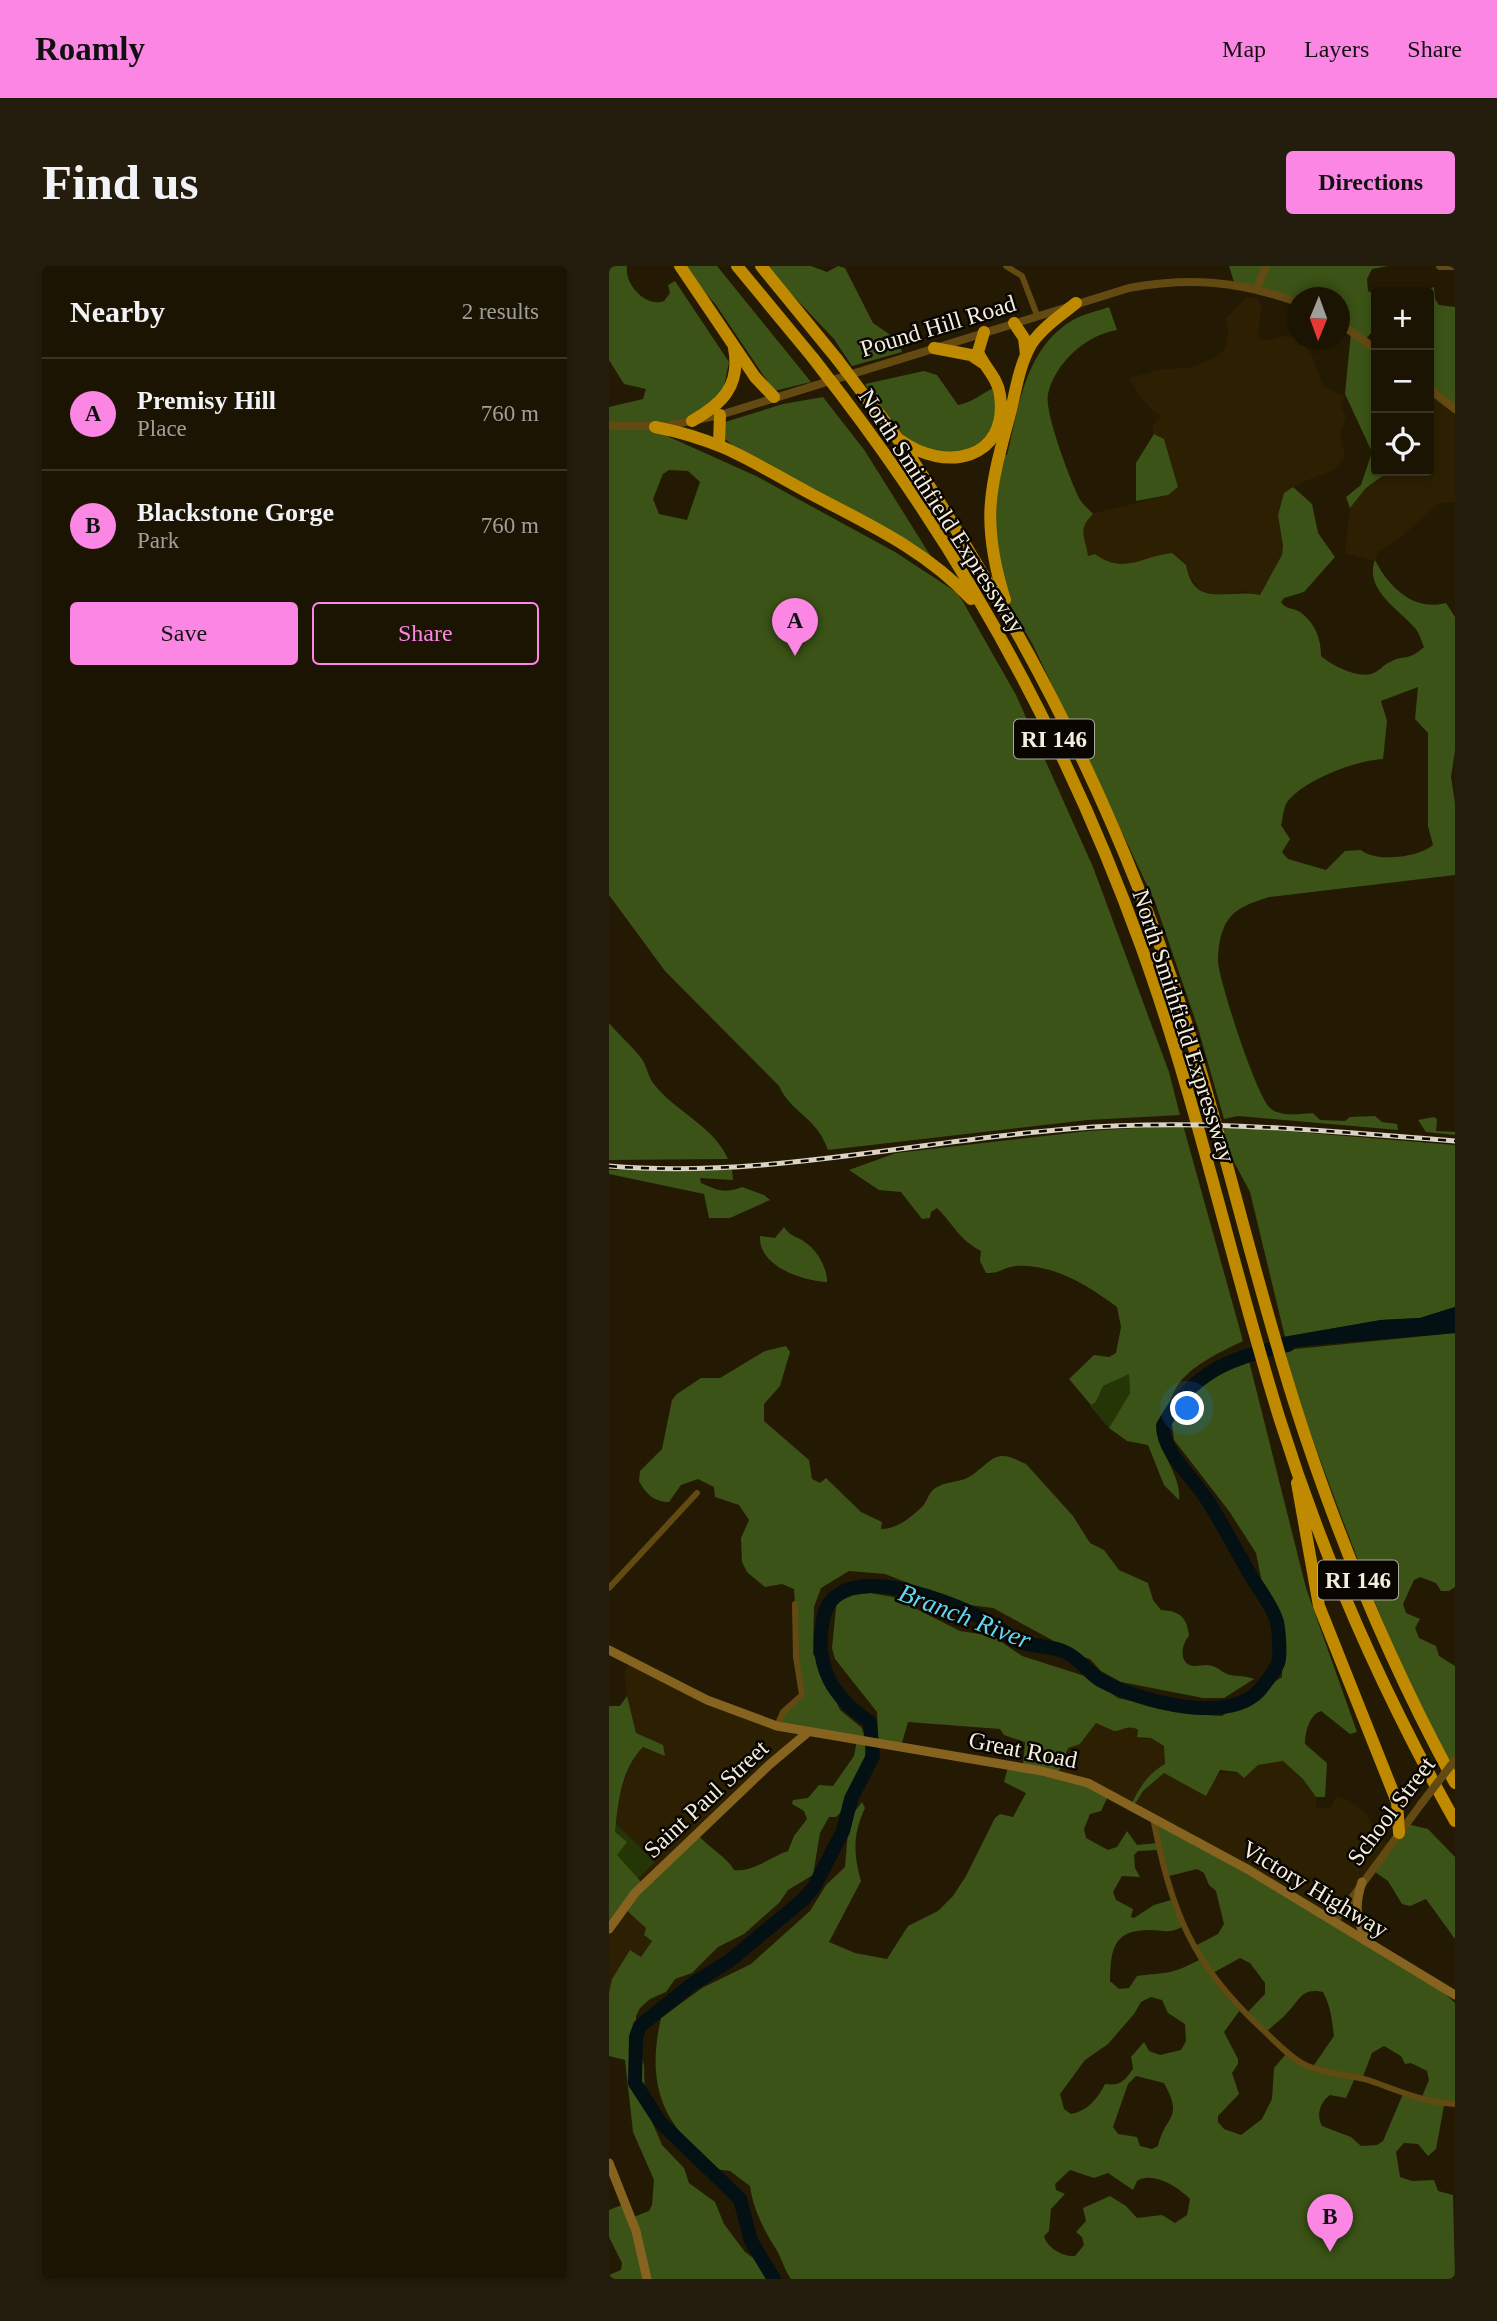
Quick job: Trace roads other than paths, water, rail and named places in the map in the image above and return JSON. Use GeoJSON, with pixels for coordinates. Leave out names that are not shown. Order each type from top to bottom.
{"type":"FeatureCollection","features":[{"type":"Feature","properties":{"kind":"highway"},"geometry":{"type":"LineString","coordinates":[[680,266],[763,388],[774,397]]}},
{"type":"Feature","properties":{"kind":"highway","name":"North Smithfield Expressway"},"geometry":{"type":"LineString","coordinates":[[737,266],[843,397],[934,528],[993,625],[1054,739],[1142,948],[1266,1373],[1294,1461],[1338,1582],[1388,1696],[1455,1821]]}},
{"type":"Feature","properties":{"kind":"highway","name":"North Smithfield Expressway"},"geometry":{"type":"LineString","coordinates":[[761,266],[837,359],[894,436],[1010,617],[1085,764],[1140,892],[1193,1046],[1283,1368],[1353,1571],[1397,1672],[1455,1783]]}},
{"type":"Feature","properties":{"kind":"highway"},"geometry":{"type":"LineString","coordinates":[[1026,355],[1050,324],[1076,303]]}},
{"type":"Feature","properties":{"kind":"highway"},"geometry":{"type":"LineString","coordinates":[[1010,617],[993,562],[988,514],[998,456],[1026,355],[1024,338],[1014,323]]}},
{"type":"Feature","properties":{"kind":"highway"},"geometry":{"type":"LineString","coordinates":[[983,363],[978,346],[984,332]]}},
{"type":"Feature","properties":{"kind":"highway"},"geometry":{"type":"LineString","coordinates":[[692,421],[727,395],[736,368],[733,345]]}},
{"type":"Feature","properties":{"kind":"highway"},"geometry":{"type":"LineString","coordinates":[[894,436],[918,452],[938,459],[964,457],[978,449],[996,428],[1000,397],[995,379],[983,363],[971,355],[934,348]]}},
{"type":"Feature","properties":{"kind":"highway"},"geometry":{"type":"LineString","coordinates":[[719,443],[720,415]]}},
{"type":"Feature","properties":{"kind":"highway"},"geometry":{"type":"LineString","coordinates":[[655,427],[719,443],[927,559],[957,583],[993,625]]}},
{"type":"Feature","properties":{"kind":"highway"},"geometry":{"type":"LineString","coordinates":[[1294,1461],[1319,1606],[1397,1802],[1399,1833]]}},
{"type":"Feature","properties":{"kind":"main road","name":"Great Road"},"geometry":{"type":"LineString","coordinates":[[609,1650],[707,1700],[777,1726],[1065,1775],[1117,1796],[1153,1818]]}},
{"type":"Feature","properties":{"kind":"main road","name":"Saint Paul Street"},"geometry":{"type":"LineString","coordinates":[[609,1929],[641,1888],[769,1765],[807,1733]]}},
{"type":"Feature","properties":{"kind":"main road","name":"Victory Highway"},"geometry":{"type":"LineString","coordinates":[[1153,1818],[1367,1939],[1388,1956],[1455,1995]]}},
{"type":"Feature","properties":{"kind":"main road"},"geometry":{"type":"LineString","coordinates":[[1362,1882],[1356,1903],[1357,1917],[1367,1939]]}},
{"type":"Feature","properties":{"kind":"main road"},"geometry":{"type":"LineString","coordinates":[[609,2163],[636,2231],[647,2279]]}},
{"type":"Feature","properties":{"kind":"street"},"geometry":{"type":"LineString","coordinates":[[1006,266],[1022,274],[1037,315]]}},
{"type":"Feature","properties":{"kind":"street"},"geometry":{"type":"LineString","coordinates":[[1257,288],[1266,266]]}},
{"type":"Feature","properties":{"kind":"street"},"geometry":{"type":"LineString","coordinates":[[1440,266],[1453,266]]}},
{"type":"Feature","properties":{"kind":"street","name":"Pound Hill Road"},"geometry":{"type":"LineString","coordinates":[[609,426],[655,427],[720,415],[1076,303],[1168,281],[1210,281],[1257,288],[1287,298]]}},
{"type":"Feature","properties":{"kind":"street"},"geometry":{"type":"LineString","coordinates":[[1350,331],[1371,345]]}},
{"type":"Feature","properties":{"kind":"street"},"geometry":{"type":"LineString","coordinates":[[1434,393],[1455,409]]}},
{"type":"Feature","properties":{"kind":"street"},"geometry":{"type":"LineString","coordinates":[[609,1588],[697,1493]]}},
{"type":"Feature","properties":{"kind":"street"},"geometry":{"type":"LineString","coordinates":[[777,1726],[783,1712],[802,1695],[796,1657],[795,1604]]}},
{"type":"Feature","properties":{"kind":"street","name":"School Street"},"geometry":{"type":"LineString","coordinates":[[1335,1921],[1455,1760]]}},
{"type":"Feature","properties":{"kind":"street"},"geometry":{"type":"LineString","coordinates":[[1153,1818],[1165,1882],[1178,1917],[1207,1970],[1241,2010],[1288,2053],[1308,2066],[1355,2076],[1417,2098],[1455,2104]]}},
{"type":"Feature","properties":{"kind":"waterway","name":"Branch River"},"geometry":{"type":"LineString","coordinates":[[774,2279],[751,2241],[740,2199],[661,2123],[635,2083],[636,2037],[640,2026],[691,1985],[729,1961],[804,1899],[814,1887],[843,1831],[851,1799],[873,1756],[870,1722],[845,1702],[836,1691],[824,1666],[821,1651],[823,1619],[833,1599],[850,1589],[874,1586],[900,1589],[928,1596],[978,1616],[1017,1641],[1061,1650],[1100,1680],[1137,1696],[1185,1707],[1208,1708],[1231,1706],[1249,1699],[1263,1686],[1278,1662],[1277,1622],[1212,1507],[1173,1455],[1164,1436],[1163,1426],[1186,1392],[1215,1370],[1249,1355],[1288,1345]]}},
{"type":"Feature","properties":{"kind":"railway"},"geometry":{"type":"LineString","coordinates":[[609,1166],[667,1169],[782,1163],[1011,1135],[1117,1126],[1262,1127],[1455,1141]]}},
{"type":"Feature","properties":{"kind":"place","name":"Premisy Hill"},"geometry":{"type":"Point","coordinates":[795,656]}},
{"type":"Feature","properties":{"kind":"place","name":"Blackstone Gorge"},"geometry":{"type":"Point","coordinates":[1330,2252]}}]}
